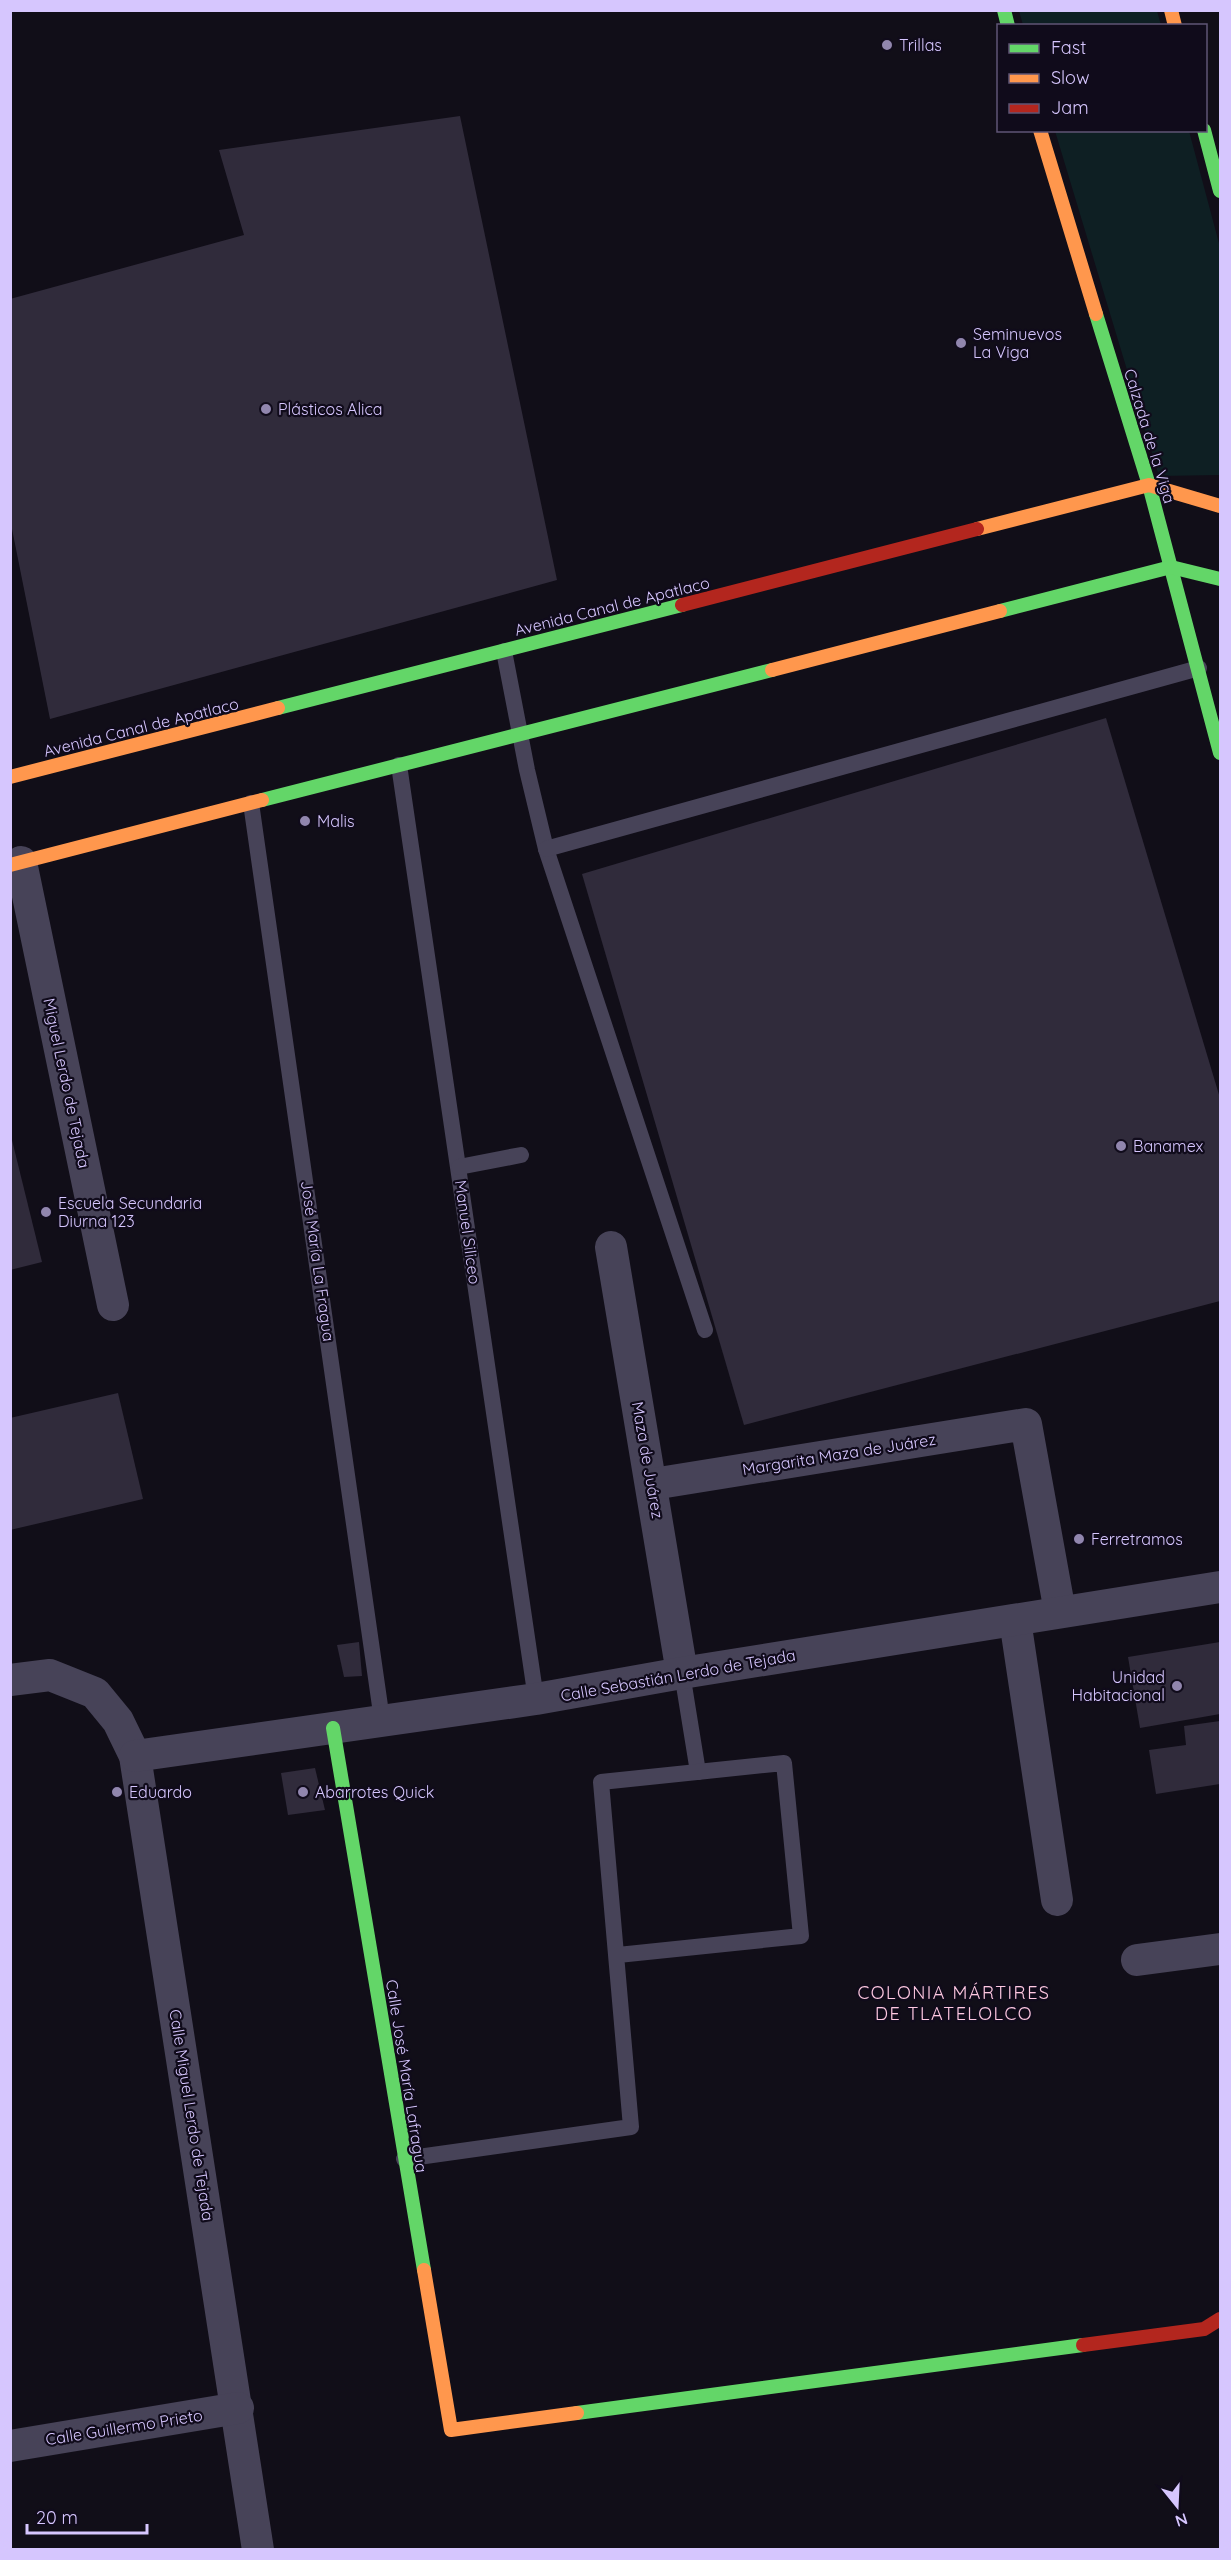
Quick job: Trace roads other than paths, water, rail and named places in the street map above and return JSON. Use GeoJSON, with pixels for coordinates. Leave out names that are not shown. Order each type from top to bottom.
{"type":"FeatureCollection","features":[{"type":"Feature","properties":{"kind":"street","name":"Calzada de la Viga"},"geometry":{"type":"LineString","coordinates":[[1041,132],[1149,485],[1221,753]]}},
{"type":"Feature","properties":{"kind":"street"},"geometry":{"type":"LineString","coordinates":[[1205,132],[1221,190]]}},
{"type":"Feature","properties":{"kind":"street"},"geometry":{"type":"LineString","coordinates":[[1149,485],[1221,506]]}},
{"type":"Feature","properties":{"kind":"street","name":"Avenida Canal de Apatlaco"},"geometry":{"type":"LineString","coordinates":[[10,777],[1149,485]]}},
{"type":"Feature","properties":{"kind":"street"},"geometry":{"type":"LineString","coordinates":[[16,863],[519,732],[1171,567],[1221,579]]}},
{"type":"Feature","properties":{"kind":"street","name":"Miguel Lerdo de Tejada"},"geometry":{"type":"LineString","coordinates":[[16,863],[113,1305]]}},
{"type":"Feature","properties":{"kind":"street","name":"Maza de Juárez"},"geometry":{"type":"LineString","coordinates":[[611,1247],[682,1673]]}},
{"type":"Feature","properties":{"kind":"street","name":"Margarita Maza de Juárez"},"geometry":{"type":"LineString","coordinates":[[652,1484],[1026,1424],[1059,1612]]}},
{"type":"Feature","properties":{"kind":"street","name":"Calle Sebastián Lerdo de Tejada"},"geometry":{"type":"LineString","coordinates":[[135,1756],[536,1699],[682,1673],[1221,1587]]}},
{"type":"Feature","properties":{"kind":"street"},"geometry":{"type":"LineString","coordinates":[[1015,1620],[1057,1900]]}},
{"type":"Feature","properties":{"kind":"street","name":"Calle Miguel Lerdo de Tejada"},"geometry":{"type":"LineString","coordinates":[[10,1680],[50,1675],[95,1693],[118,1721],[135,1756],[238,2408],[258,2550]]}},
{"type":"Feature","properties":{"kind":"street","name":"Calle José María Lafragua"},"geometry":{"type":"LineString","coordinates":[[333,1728],[451,2430],[1204,2329],[1221,2319]]}},
{"type":"Feature","properties":{"kind":"street"},"geometry":{"type":"LineString","coordinates":[[1137,1960],[1221,1949]]}},
{"type":"Feature","properties":{"kind":"street","name":"Calle Guillermo Prieto"},"geometry":{"type":"LineString","coordinates":[[10,2446],[238,2408]]}},
{"type":"Feature","properties":{"kind":"lane"},"geometry":{"type":"LineString","coordinates":[[504,651],[519,732],[546,849],[705,1330]]}},
{"type":"Feature","properties":{"kind":"lane"},"geometry":{"type":"LineString","coordinates":[[546,849],[1199,668]]}},
{"type":"Feature","properties":{"kind":"lane","name":"Manuel Siliceo"},"geometry":{"type":"LineString","coordinates":[[399,765],[536,1699]]}},
{"type":"Feature","properties":{"kind":"lane","name":"José María La Fragua"},"geometry":{"type":"LineString","coordinates":[[251,802],[382,1720]]}},
{"type":"Feature","properties":{"kind":"lane"},"geometry":{"type":"LineString","coordinates":[[459,1167],[521,1155]]}},
{"type":"Feature","properties":{"kind":"lane"},"geometry":{"type":"LineString","coordinates":[[682,1673],[698,1772]]}},
{"type":"Feature","properties":{"kind":"lane"},"geometry":{"type":"LineString","coordinates":[[404,2159],[631,2127],[618,1955],[601,1782],[784,1763],[801,1936],[618,1955]]}},
{"type":"Feature","properties":{"kind":"place","name":"Trillas"},"geometry":{"type":"Point","coordinates":[887,45]}},
{"type":"Feature","properties":{"kind":"place","name":"Seminuevos La Viga"},"geometry":{"type":"Point","coordinates":[961,343]}},
{"type":"Feature","properties":{"kind":"place","name":"Plásticos Alica"},"geometry":{"type":"Point","coordinates":[266,409]}},
{"type":"Feature","properties":{"kind":"place","name":"Malis"},"geometry":{"type":"Point","coordinates":[305,821]}},
{"type":"Feature","properties":{"kind":"place","name":"Banamex"},"geometry":{"type":"Point","coordinates":[1121,1146]}},
{"type":"Feature","properties":{"kind":"place","name":"Escuela Secundaria Diurna 123"},"geometry":{"type":"Point","coordinates":[46,1212]}},
{"type":"Feature","properties":{"kind":"place","name":"Ferretramos"},"geometry":{"type":"Point","coordinates":[1079,1539]}},
{"type":"Feature","properties":{"kind":"place","name":"Unidad Habitacional"},"geometry":{"type":"Point","coordinates":[1177,1686]}},
{"type":"Feature","properties":{"kind":"place","name":"Eduardo"},"geometry":{"type":"Point","coordinates":[117,1792]}},
{"type":"Feature","properties":{"kind":"place","name":"Abarrotes Quick"},"geometry":{"type":"Point","coordinates":[303,1792]}},
{"type":"Feature","properties":{"kind":"district","name":"COLONIA MÁRTIRES DE TLATELOLCO"},"geometry":{"type":"Point","coordinates":[954,2002]}}]}
